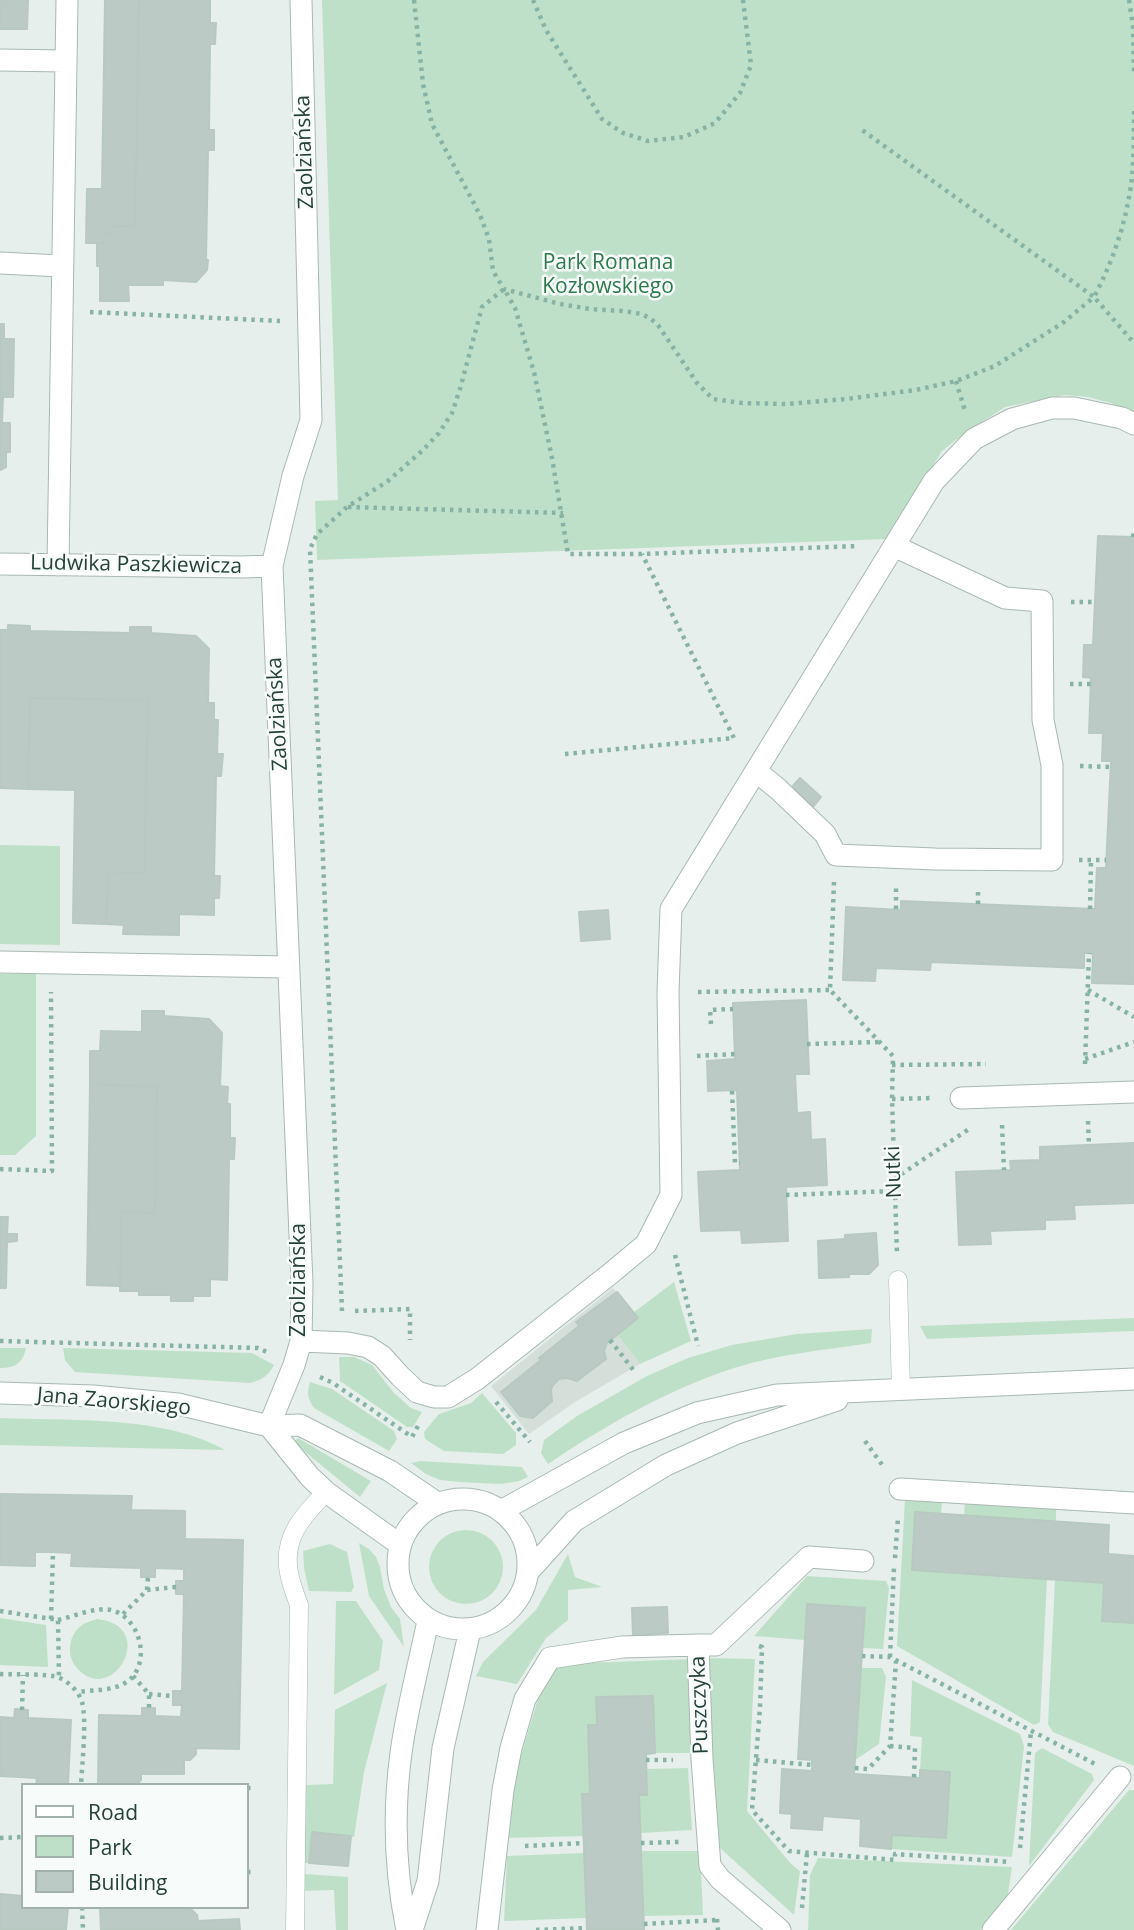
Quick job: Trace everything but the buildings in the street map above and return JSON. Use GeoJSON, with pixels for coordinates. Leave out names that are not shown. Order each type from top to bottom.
{"type":"FeatureCollection","features":[{"type":"Feature","properties":{"kind":"street"},"geometry":{"type":"LineString","coordinates":[[58,565],[67,0]]}},
{"type":"Feature","properties":{"kind":"street","name":"Zaolziańska"},"geometry":{"type":"LineString","coordinates":[[269,1426],[294,1366],[301,1341],[301,1258],[272,566],[293,476],[311,420],[301,0]]}},
{"type":"Feature","properties":{"kind":"street"},"geometry":{"type":"LineString","coordinates":[[0,60],[65,61]]}},
{"type":"Feature","properties":{"kind":"street"},"geometry":{"type":"LineString","coordinates":[[0,263],[61,266]]}},
{"type":"Feature","properties":{"kind":"street"},"geometry":{"type":"LineString","coordinates":[[301,1341],[348,1343],[368,1347],[382,1356],[418,1392],[434,1397],[448,1397],[477,1379],[646,1244],[671,1195],[668,992],[671,909],[934,481],[974,439],[1013,419],[1052,408],[1074,408],[1122,418],[1134,424]]}},
{"type":"Feature","properties":{"kind":"street"},"geometry":{"type":"LineString","coordinates":[[756,771],[825,834],[836,855],[1052,860],[1052,765],[1043,720],[1042,601],[1005,598],[894,545]]}},
{"type":"Feature","properties":{"kind":"street","name":"Ludwika Paszkiewicza"},"geometry":{"type":"LineString","coordinates":[[0,564],[272,566]]}},
{"type":"Feature","properties":{"kind":"street"},"geometry":{"type":"LineString","coordinates":[[0,962],[288,967]]}},
{"type":"Feature","properties":{"kind":"street"},"geometry":{"type":"LineString","coordinates":[[961,1098],[1002,1101],[1134,1093]]}},
{"type":"Feature","properties":{"kind":"street"},"geometry":{"type":"LineString","coordinates":[[501,1511],[624,1443],[697,1413],[777,1395],[1134,1380]]}},
{"type":"Feature","properties":{"kind":"street"},"geometry":{"type":"LineString","coordinates":[[528,1572],[523,1538],[501,1511],[481,1501],[459,1498],[437,1503],[414,1520],[399,1544],[400,1587],[428,1620],[448,1629],[470,1630],[498,1620],[518,1600],[528,1572],[574,1521],[666,1465],[737,1433],[863,1392]]}},
{"type":"Feature","properties":{"kind":"street","name":"Jana Zaorskiego"},"geometry":{"type":"LineString","coordinates":[[0,1393],[93,1396],[178,1404],[269,1426],[300,1425],[390,1471],[437,1503]]}},
{"type":"Feature","properties":{"kind":"street"},"geometry":{"type":"LineString","coordinates":[[269,1426],[310,1477],[326,1492],[399,1544]]}},
{"type":"Feature","properties":{"kind":"street"},"geometry":{"type":"LineString","coordinates":[[900,1489],[1134,1503]]}},
{"type":"Feature","properties":{"kind":"street"},"geometry":{"type":"LineString","coordinates":[[698,1645],[716,1645],[809,1557],[863,1561]]}},
{"type":"Feature","properties":{"kind":"street"},"geometry":{"type":"LineString","coordinates":[[409,1930],[400,1894],[395,1822],[401,1752],[428,1620]]}},
{"type":"Feature","properties":{"kind":"street"},"geometry":{"type":"LineString","coordinates":[[409,1930],[428,1881],[443,1748],[470,1630]]}},
{"type":"Feature","properties":{"kind":"street","name":"Puszczyka"},"geometry":{"type":"LineString","coordinates":[[496,1848],[511,1748],[526,1699],[550,1658],[622,1647],[698,1645],[702,1759],[710,1866],[720,1880],[780,1930]]}},
{"type":"Feature","properties":{"kind":"street"},"geometry":{"type":"LineString","coordinates":[[993,1930],[1127,1777]]}},
{"type":"Feature","properties":{"kind":"street"},"geometry":{"type":"LineString","coordinates":[[487,1930],[496,1848]]}},
{"type":"Feature","properties":{"kind":"lane"},"geometry":{"type":"LineString","coordinates":[[898,1271],[901,1389]]}},
{"type":"Feature","properties":{"kind":"lane"},"geometry":{"type":"LineString","coordinates":[[295,1930],[299,1605],[288,1572],[288,1544],[302,1517],[326,1492]]}},
{"type":"Feature","properties":{"kind":"path"},"geometry":{"type":"LineString","coordinates":[[414,0],[423,84],[432,124],[480,215],[489,239],[493,271],[515,308],[534,373],[563,513],[568,554],[894,545]]}},
{"type":"Feature","properties":{"kind":"path"},"geometry":{"type":"LineString","coordinates":[[533,0],[552,40],[602,119],[623,133],[648,141],[684,137],[715,123],[740,93],[751,65],[743,0]]}},
{"type":"Feature","properties":{"kind":"path"},"geometry":{"type":"LineString","coordinates":[[1129,0],[1133,26],[1134,72]]}},
{"type":"Feature","properties":{"kind":"path"},"geometry":{"type":"LineString","coordinates":[[503,289],[560,304],[624,311],[650,318],[659,325],[697,383],[713,399],[787,404],[916,390],[956,381],[995,366],[1064,322],[1094,297],[1123,228],[1133,175],[1134,111]]}},
{"type":"Feature","properties":{"kind":"path"},"geometry":{"type":"LineString","coordinates":[[862,130],[1094,297],[1134,342]]}},
{"type":"Feature","properties":{"kind":"path"},"geometry":{"type":"LineString","coordinates":[[342,1311],[310,549],[317,534],[347,507],[388,481],[439,433],[452,413],[482,307],[503,289]]}},
{"type":"Feature","properties":{"kind":"path"},"geometry":{"type":"LineString","coordinates":[[61,310],[310,322]]}},
{"type":"Feature","properties":{"kind":"path"},"geometry":{"type":"LineString","coordinates":[[347,507],[563,513]]}},
{"type":"Feature","properties":{"kind":"path"},"geometry":{"type":"LineString","coordinates":[[1133,537],[1134,530]]}},
{"type":"Feature","properties":{"kind":"path"},"geometry":{"type":"LineString","coordinates":[[565,754],[734,738],[642,554]]}},
{"type":"Feature","properties":{"kind":"path"},"geometry":{"type":"LineString","coordinates":[[836,855],[830,989],[893,1056],[892,1065],[982,1064]]}},
{"type":"Feature","properties":{"kind":"path"},"geometry":{"type":"LineString","coordinates":[[1090,909],[1091,860]]}},
{"type":"Feature","properties":{"kind":"path"},"geometry":{"type":"LineString","coordinates":[[1084,1068],[1089,953]]}},
{"type":"Feature","properties":{"kind":"path"},"geometry":{"type":"LineString","coordinates":[[0,1169],[52,1171],[51,963]]}},
{"type":"Feature","properties":{"kind":"path"},"geometry":{"type":"LineString","coordinates":[[668,992],[830,989]]}},
{"type":"Feature","properties":{"kind":"path"},"geometry":{"type":"LineString","coordinates":[[1088,989],[1134,1017]]}},
{"type":"Feature","properties":{"kind":"path"},"geometry":{"type":"LineString","coordinates":[[711,1024],[710,1010],[733,1009]]}},
{"type":"Feature","properties":{"kind":"path"},"geometry":{"type":"LineString","coordinates":[[807,1044],[880,1042]]}},
{"type":"Feature","properties":{"kind":"path"},"geometry":{"type":"LineString","coordinates":[[1085,1059],[1134,1042]]}},
{"type":"Feature","properties":{"kind":"path"},"geometry":{"type":"LineString","coordinates":[[695,1056],[735,1054]]}},
{"type":"Feature","properties":{"kind":"path","name":"Nutki"},"geometry":{"type":"LineString","coordinates":[[892,1065],[898,1271]]}},
{"type":"Feature","properties":{"kind":"path"},"geometry":{"type":"LineString","coordinates":[[732,1091],[735,1163],[740,1163]]}},
{"type":"Feature","properties":{"kind":"path"},"geometry":{"type":"LineString","coordinates":[[892,1099],[910,1099]]}},
{"type":"Feature","properties":{"kind":"path"},"geometry":{"type":"LineString","coordinates":[[1002,1101],[1004,1170]]}},
{"type":"Feature","properties":{"kind":"path"},"geometry":{"type":"LineString","coordinates":[[894,1179],[1002,1101]]}},
{"type":"Feature","properties":{"kind":"path"},"geometry":{"type":"LineString","coordinates":[[786,1195],[894,1191]]}},
{"type":"Feature","properties":{"kind":"path"},"geometry":{"type":"LineString","coordinates":[[610,1340],[635,1373]]}},
{"type":"Feature","properties":{"kind":"path"},"geometry":{"type":"LineString","coordinates":[[0,1341],[258,1348],[333,1383],[412,1437],[434,1397]]}},
{"type":"Feature","properties":{"kind":"path"},"geometry":{"type":"LineString","coordinates":[[890,1657],[900,1489]]}},
{"type":"Feature","properties":{"kind":"path"},"geometry":{"type":"LineString","coordinates":[[51,1619],[53,1552]]}},
{"type":"Feature","properties":{"kind":"path"},"geometry":{"type":"LineString","coordinates":[[147,1590],[148,1577]]}},
{"type":"Feature","properties":{"kind":"path"},"geometry":{"type":"LineString","coordinates":[[122,1614],[147,1590],[176,1587]]}},
{"type":"Feature","properties":{"kind":"path"},"geometry":{"type":"LineString","coordinates":[[0,1612],[58,1620],[101,1609],[122,1614],[132,1622],[138,1633],[141,1656],[139,1667],[133,1676],[117,1687],[78,1692]]}},
{"type":"Feature","properties":{"kind":"path"},"geometry":{"type":"LineString","coordinates":[[58,1620],[59,1678]]}},
{"type":"Feature","properties":{"kind":"path"},"geometry":{"type":"LineString","coordinates":[[862,1656],[890,1657],[1031,1731],[1127,1777]]}},
{"type":"Feature","properties":{"kind":"path"},"geometry":{"type":"LineString","coordinates":[[761,1661],[752,1810],[789,1852],[895,1860],[895,1854],[1018,1862],[1015,1904]]}},
{"type":"Feature","properties":{"kind":"path"},"geometry":{"type":"LineString","coordinates":[[855,1768],[868,1769],[890,1746],[896,1661]]}},
{"type":"Feature","properties":{"kind":"path"},"geometry":{"type":"LineString","coordinates":[[0,1674],[59,1678],[78,1692],[84,1715],[81,1783]]}},
{"type":"Feature","properties":{"kind":"path"},"geometry":{"type":"LineString","coordinates":[[22,1710],[23,1675]]}},
{"type":"Feature","properties":{"kind":"path"},"geometry":{"type":"LineString","coordinates":[[133,1676],[149,1694],[149,1708]]}},
{"type":"Feature","properties":{"kind":"path"},"geometry":{"type":"LineString","coordinates":[[149,1694],[173,1696]]}},
{"type":"Feature","properties":{"kind":"path"},"geometry":{"type":"LineString","coordinates":[[1020,1850],[1031,1731]]}},
{"type":"Feature","properties":{"kind":"path"},"geometry":{"type":"LineString","coordinates":[[890,1746],[915,1748],[914,1778]]}},
{"type":"Feature","properties":{"kind":"path"},"geometry":{"type":"LineString","coordinates":[[756,1760],[812,1765]]}},
{"type":"Feature","properties":{"kind":"path"},"geometry":{"type":"LineString","coordinates":[[248,1788],[255,1788]]}},
{"type":"Feature","properties":{"kind":"path"},"geometry":{"type":"LineString","coordinates":[[0,1838],[21,1837]]}},
{"type":"Feature","properties":{"kind":"path"},"geometry":{"type":"LineString","coordinates":[[496,1848],[584,1843]]}},
{"type":"Feature","properties":{"kind":"path"},"geometry":{"type":"LineString","coordinates":[[801,1912],[807,1853]]}},
{"type":"Feature","properties":{"kind":"path"},"geometry":{"type":"LineString","coordinates":[[248,1872],[255,1872]]}},
{"type":"Feature","properties":{"kind":"path"},"geometry":{"type":"LineString","coordinates":[[82,1909],[83,1930]]}},
{"type":"Feature","properties":{"kind":"path"},"geometry":{"type":"LineString","coordinates":[[644,1924],[717,1920],[718,1930]]}},
{"type":"Feature","properties":{"kind":"path"},"geometry":{"type":"LineString","coordinates":[[536,1930],[587,1928]]}},
{"type":"Feature","properties":{"kind":"shaded area"},"geometry":{"type":"Polygon","coordinates":[[[613,1288],[638,1318],[617,1334],[640,1364],[575,1402],[529,1434],[491,1386],[613,1288]]]}},
{"type":"Feature","properties":{"kind":"green space","name":"Park Romana Kozłowskiego"},"geometry":{"type":"Polygon","coordinates":[[[322,0],[1134,0],[1134,414],[1111,403],[1065,395],[1005,407],[942,451],[887,539],[317,560],[315,501],[338,500],[322,0]]]}},
{"type":"Feature","properties":{"kind":"green space"},"geometry":{"type":"Polygon","coordinates":[[[0,845],[60,846],[60,945],[0,944],[0,845]]]}},
{"type":"Feature","properties":{"kind":"green space"},"geometry":{"type":"Polygon","coordinates":[[[0,974],[36,974],[36,1136],[15,1155],[0,1155],[0,974]]]}},
{"type":"Feature","properties":{"kind":"green space"},"geometry":{"type":"Polygon","coordinates":[[[674,1282],[691,1341],[640,1364],[617,1334],[633,1313],[674,1282]]]}},
{"type":"Feature","properties":{"kind":"green space"},"geometry":{"type":"Polygon","coordinates":[[[1134,1318],[1134,1331],[927,1339],[920,1326],[1134,1318]]]}},
{"type":"Feature","properties":{"kind":"green space"},"geometry":{"type":"Polygon","coordinates":[[[872,1329],[871,1343],[785,1356],[734,1368],[685,1387],[638,1410],[548,1464],[541,1453],[544,1440],[577,1416],[647,1376],[688,1358],[732,1345],[797,1334],[872,1329]]]}},
{"type":"Feature","properties":{"kind":"green space"},"geometry":{"type":"Polygon","coordinates":[[[0,1348],[26,1348],[18,1364],[0,1368],[0,1348]]]}},
{"type":"Feature","properties":{"kind":"green space"},"geometry":{"type":"Polygon","coordinates":[[[63,1348],[252,1353],[274,1365],[264,1377],[250,1383],[75,1372],[65,1360],[63,1348]]]}},
{"type":"Feature","properties":{"kind":"green space"},"geometry":{"type":"Polygon","coordinates":[[[339,1357],[354,1357],[372,1365],[394,1393],[411,1408],[422,1412],[413,1427],[407,1427],[340,1381],[339,1357]]]}},
{"type":"Feature","properties":{"kind":"green space"},"geometry":{"type":"Polygon","coordinates":[[[310,1382],[332,1389],[394,1431],[397,1439],[389,1451],[314,1408],[308,1395],[310,1382]]]}},
{"type":"Feature","properties":{"kind":"green space"},"geometry":{"type":"Polygon","coordinates":[[[482,1393],[516,1433],[516,1445],[503,1454],[444,1451],[425,1439],[424,1432],[439,1414],[471,1403],[482,1393]]]}},
{"type":"Feature","properties":{"kind":"green space"},"geometry":{"type":"Polygon","coordinates":[[[0,1418],[85,1420],[145,1425],[201,1439],[225,1450],[0,1445],[0,1418]]]}},
{"type":"Feature","properties":{"kind":"green space"},"geometry":{"type":"Polygon","coordinates":[[[298,1438],[371,1481],[360,1497],[293,1442],[298,1438]]]}},
{"type":"Feature","properties":{"kind":"green space"},"geometry":{"type":"Polygon","coordinates":[[[420,1461],[522,1467],[528,1477],[501,1484],[440,1480],[411,1463],[420,1461]]]}},
{"type":"Feature","properties":{"kind":"green space"},"geometry":{"type":"Polygon","coordinates":[[[905,1498],[942,1502],[941,1514],[915,1513],[912,1570],[1047,1579],[1040,1722],[1034,1725],[897,1646],[905,1498]]]}},
{"type":"Feature","properties":{"kind":"green space"},"geometry":{"type":"Polygon","coordinates":[[[965,1502],[1056,1509],[1056,1522],[964,1516],[965,1502]]]}},
{"type":"Feature","properties":{"kind":"green space"},"geometry":{"type":"Polygon","coordinates":[[[466,1530],[480,1533],[492,1541],[500,1553],[503,1567],[500,1581],[492,1593],[480,1601],[466,1604],[452,1601],[440,1593],[432,1581],[429,1567],[432,1553],[440,1541],[452,1533],[466,1530]]]}},
{"type":"Feature","properties":{"kind":"green space"},"geometry":{"type":"Polygon","coordinates":[[[359,1543],[376,1557],[384,1589],[391,1607],[400,1619],[404,1647],[369,1596],[359,1543]]]}},
{"type":"Feature","properties":{"kind":"green space"},"geometry":{"type":"Polygon","coordinates":[[[330,1544],[347,1552],[354,1587],[351,1592],[309,1591],[303,1551],[330,1544]]]}},
{"type":"Feature","properties":{"kind":"green space"},"geometry":{"type":"Polygon","coordinates":[[[568,1554],[575,1577],[602,1587],[568,1590],[568,1620],[546,1638],[517,1684],[476,1676],[483,1662],[536,1610],[568,1554]]]}},
{"type":"Feature","properties":{"kind":"green space"},"geometry":{"type":"Polygon","coordinates":[[[807,1576],[886,1581],[889,1588],[883,1649],[863,1648],[865,1608],[808,1604],[805,1640],[754,1636],[807,1576]]]}},
{"type":"Feature","properties":{"kind":"green space"},"geometry":{"type":"Polygon","coordinates":[[[1055,1580],[1104,1583],[1134,1623],[1134,1766],[1053,1732],[1048,1724],[1055,1580]]]}},
{"type":"Feature","properties":{"kind":"green space"},"geometry":{"type":"Polygon","coordinates":[[[336,1601],[356,1601],[383,1641],[379,1670],[334,1695],[336,1601]]]}},
{"type":"Feature","properties":{"kind":"green space"},"geometry":{"type":"Polygon","coordinates":[[[0,1618],[46,1625],[48,1667],[0,1665],[0,1618]]]}},
{"type":"Feature","properties":{"kind":"green space"},"geometry":{"type":"Polygon","coordinates":[[[97,1619],[116,1625],[125,1635],[128,1648],[124,1661],[115,1672],[104,1678],[90,1678],[73,1663],[70,1646],[77,1629],[97,1619]]]}},
{"type":"Feature","properties":{"kind":"green space"},"geometry":{"type":"Polygon","coordinates":[[[707,1658],[755,1659],[747,1811],[791,1864],[800,1871],[794,1915],[720,1848],[714,1825],[707,1658]]]}},
{"type":"Feature","properties":{"kind":"green space"},"geometry":{"type":"Polygon","coordinates":[[[694,1659],[696,1753],[655,1753],[652,1696],[597,1697],[597,1725],[588,1725],[590,1794],[582,1794],[584,1836],[505,1838],[510,1792],[538,1699],[559,1664],[694,1659]]]}},
{"type":"Feature","properties":{"kind":"green space"},"geometry":{"type":"Polygon","coordinates":[[[861,1668],[882,1668],[886,1677],[879,1744],[855,1760],[861,1668]]]}},
{"type":"Feature","properties":{"kind":"green space"},"geometry":{"type":"Polygon","coordinates":[[[912,1680],[1020,1734],[1024,1746],[1012,1857],[891,1849],[892,1835],[946,1838],[950,1772],[920,1770],[922,1737],[910,1736],[912,1680]]]}},
{"type":"Feature","properties":{"kind":"green space"},"geometry":{"type":"Polygon","coordinates":[[[387,1683],[364,1772],[354,1837],[312,1832],[309,1863],[304,1863],[306,1785],[333,1784],[335,1710],[387,1683]]]}},
{"type":"Feature","properties":{"kind":"green space"},"geometry":{"type":"Polygon","coordinates":[[[1042,1748],[1092,1774],[1094,1780],[1029,1866],[1035,1753],[1042,1748]]]}},
{"type":"Feature","properties":{"kind":"green space"},"geometry":{"type":"Polygon","coordinates":[[[688,1768],[692,1830],[641,1833],[639,1795],[647,1794],[647,1769],[688,1768]]]}},
{"type":"Feature","properties":{"kind":"green space"},"geometry":{"type":"Polygon","coordinates":[[[1129,1790],[1134,1790],[1134,1930],[1011,1930],[1129,1790]]]}},
{"type":"Feature","properties":{"kind":"green space"},"geometry":{"type":"Polygon","coordinates":[[[642,1851],[700,1851],[703,1915],[644,1916],[642,1851]]]}},
{"type":"Feature","properties":{"kind":"green space"},"geometry":{"type":"Polygon","coordinates":[[[584,1853],[586,1918],[504,1921],[507,1856],[584,1853]]]}},
{"type":"Feature","properties":{"kind":"green space"},"geometry":{"type":"Polygon","coordinates":[[[818,1858],[1012,1867],[1007,1900],[980,1930],[808,1930],[810,1875],[818,1858]]]}},
{"type":"Feature","properties":{"kind":"green space"},"geometry":{"type":"Polygon","coordinates":[[[304,1874],[348,1877],[348,1930],[336,1930],[334,1890],[302,1891],[304,1874]]]}}]}
